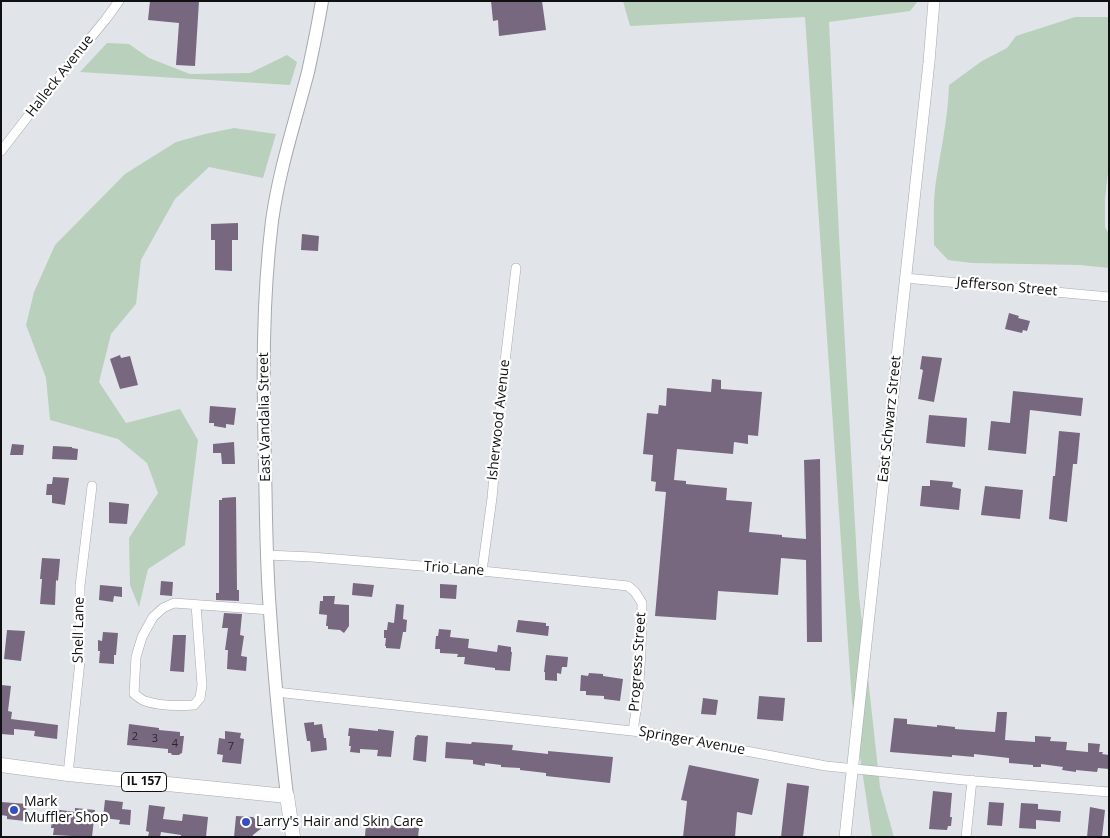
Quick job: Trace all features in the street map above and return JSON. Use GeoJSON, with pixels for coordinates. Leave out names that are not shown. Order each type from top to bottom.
{"type":"FeatureCollection","features":[{"type":"Feature","properties":{"kind":"main road","name":"East Vandalia Street"},"geometry":{"type":"LineString","coordinates":[[293,837],[276,692],[270,610],[264,444],[264,335],[267,267],[278,184],[309,65],[322,1]]}},
{"type":"Feature","properties":{"kind":"main road","name":"IL 157"},"geometry":{"type":"LineString","coordinates":[[1,765],[68,774],[287,796]]}},
{"type":"Feature","properties":{"kind":"street","name":"Halleck Avenue"},"geometry":{"type":"LineString","coordinates":[[1,151],[119,1]]}},
{"type":"Feature","properties":{"kind":"street","name":"East Schwarz Street"},"geometry":{"type":"LineString","coordinates":[[845,837],[934,1]]}},
{"type":"Feature","properties":{"kind":"street","name":"Isherwood Avenue"},"geometry":{"type":"LineString","coordinates":[[482,571],[492,498],[502,387],[516,268]]}},
{"type":"Feature","properties":{"kind":"street","name":"Jefferson Street"},"geometry":{"type":"LineString","coordinates":[[905,278],[1109,297]]}},
{"type":"Feature","properties":{"kind":"street","name":"Shell Lane"},"geometry":{"type":"LineString","coordinates":[[68,774],[79,667],[80,586],[92,486]]}},
{"type":"Feature","properties":{"kind":"street","name":"Trio Lane"},"geometry":{"type":"LineString","coordinates":[[267,555],[482,571],[628,586],[637,595]]}},
{"type":"Feature","properties":{"kind":"street","name":"Progress Street"},"geometry":{"type":"LineString","coordinates":[[633,731],[638,697],[641,652],[642,603],[637,595]]}},
{"type":"Feature","properties":{"kind":"street"},"geometry":{"type":"LineString","coordinates":[[196,605],[202,685],[200,698],[194,705],[181,706],[143,701],[134,694],[136,658],[142,637],[153,617],[162,608],[174,603],[270,610]]}},
{"type":"Feature","properties":{"kind":"street","name":"Springer Avenue"},"geometry":{"type":"LineString","coordinates":[[276,692],[633,731],[704,742],[826,766],[1109,792]]}},
{"type":"Feature","properties":{"kind":"street"},"geometry":{"type":"LineString","coordinates":[[966,837],[972,780]]}},
{"type":"Feature","properties":{"kind":"green space"},"geometry":{"type":"Polygon","coordinates":[[[623,1],[918,1],[910,11],[829,22],[859,596],[880,787],[894,837],[872,837],[852,702],[805,17],[630,26],[623,1]]]}},
{"type":"Feature","properties":{"kind":"green space"},"geometry":{"type":"Polygon","coordinates":[[[1075,17],[1109,17],[1109,162],[1105,200],[1105,227],[1109,234],[1109,268],[1080,265],[972,263],[948,260],[934,245],[934,217],[935,188],[949,85],[982,61],[1007,48],[1016,36],[1075,17]]]}},
{"type":"Feature","properties":{"kind":"green space"},"geometry":{"type":"Polygon","coordinates":[[[107,43],[129,44],[149,58],[190,74],[250,73],[287,55],[297,62],[290,85],[80,72],[107,43]]]}},
{"type":"Feature","properties":{"kind":"green space"},"geometry":{"type":"Polygon","coordinates":[[[234,128],[276,134],[263,178],[209,167],[175,199],[141,260],[136,304],[111,334],[99,382],[126,423],[180,409],[198,440],[185,545],[148,569],[139,607],[130,585],[129,538],[158,493],[147,463],[118,439],[50,420],[46,378],[26,325],[34,292],[55,245],[125,174],[176,142],[234,128]]]}},
{"type":"Feature","properties":{"kind":"building"},"geometry":{"type":"Polygon","coordinates":[[[150,1],[199,1],[195,66],[176,65],[179,23],[148,20],[150,1]]]}},
{"type":"Feature","properties":{"kind":"building"},"geometry":{"type":"Polygon","coordinates":[[[491,1],[542,1],[546,30],[499,36],[498,20],[493,21],[491,1]]]}},
{"type":"Feature","properties":{"kind":"building"},"geometry":{"type":"Polygon","coordinates":[[[238,223],[238,240],[232,240],[232,271],[215,270],[215,240],[211,240],[211,224],[238,223]]]}},
{"type":"Feature","properties":{"kind":"building"},"geometry":{"type":"Polygon","coordinates":[[[302,234],[319,236],[318,251],[301,250],[302,234]]]}},
{"type":"Feature","properties":{"kind":"building"},"geometry":{"type":"Polygon","coordinates":[[[1009,313],[1030,321],[1027,331],[1023,330],[1022,333],[1005,329],[1009,313]]]}},
{"type":"Feature","properties":{"kind":"building"},"geometry":{"type":"Polygon","coordinates":[[[120,355],[121,358],[130,356],[138,385],[120,389],[110,359],[120,355]]]}},
{"type":"Feature","properties":{"kind":"building"},"geometry":{"type":"Polygon","coordinates":[[[922,356],[942,358],[934,402],[918,399],[923,370],[920,369],[922,356]]]}},
{"type":"Feature","properties":{"kind":"building"},"geometry":{"type":"Polygon","coordinates":[[[712,379],[721,380],[721,389],[762,392],[758,436],[748,435],[748,444],[734,442],[733,454],[677,449],[674,480],[686,481],[686,484],[727,488],[726,500],[752,502],[749,532],[806,539],[804,460],[820,459],[822,642],[807,642],[806,560],[781,558],[778,595],[718,591],[716,620],[655,616],[666,492],[655,491],[656,482],[651,481],[653,455],[643,454],[647,413],[658,414],[659,405],[666,406],[667,388],[711,392],[712,379]]]}},
{"type":"Feature","properties":{"kind":"building"},"geometry":{"type":"Polygon","coordinates":[[[1013,391],[1083,398],[1081,416],[1030,410],[1026,454],[988,450],[991,421],[1010,423],[1013,391]]]}},
{"type":"Feature","properties":{"kind":"building"},"geometry":{"type":"Polygon","coordinates":[[[210,406],[236,408],[234,425],[226,424],[226,428],[209,423],[210,406]]]}},
{"type":"Feature","properties":{"kind":"building"},"geometry":{"type":"Polygon","coordinates":[[[929,415],[967,418],[965,447],[926,443],[929,415]]]}},
{"type":"Feature","properties":{"kind":"building"},"geometry":{"type":"Polygon","coordinates":[[[1059,431],[1080,433],[1077,464],[1073,464],[1067,522],[1049,519],[1059,431]]]}},
{"type":"Feature","properties":{"kind":"building"},"geometry":{"type":"Polygon","coordinates":[[[234,442],[235,464],[222,464],[221,453],[213,453],[213,444],[234,442]]]}},
{"type":"Feature","properties":{"kind":"building"},"geometry":{"type":"Polygon","coordinates":[[[12,444],[24,445],[23,455],[10,455],[12,444]]]}},
{"type":"Feature","properties":{"kind":"building"},"geometry":{"type":"Polygon","coordinates":[[[53,446],[78,449],[77,460],[52,459],[53,446]]]}},
{"type":"Feature","properties":{"kind":"building"},"geometry":{"type":"Polygon","coordinates":[[[53,477],[69,478],[65,505],[52,503],[52,495],[46,495],[47,484],[52,484],[53,477]]]}},
{"type":"Feature","properties":{"kind":"building"},"geometry":{"type":"Polygon","coordinates":[[[930,480],[953,482],[952,487],[961,489],[959,510],[920,506],[922,486],[930,486],[930,480]]]}},
{"type":"Feature","properties":{"kind":"building"},"geometry":{"type":"Polygon","coordinates":[[[985,486],[1023,490],[1020,519],[981,515],[985,486]]]}},
{"type":"Feature","properties":{"kind":"building"},"geometry":{"type":"Polygon","coordinates":[[[236,497],[237,590],[239,590],[239,601],[216,600],[216,593],[219,593],[219,500],[236,497]]]}},
{"type":"Feature","properties":{"kind":"building"},"geometry":{"type":"Polygon","coordinates":[[[109,502],[129,504],[127,524],[109,523],[109,502]]]}},
{"type":"Feature","properties":{"kind":"building"},"geometry":{"type":"Polygon","coordinates":[[[42,558],[60,559],[58,581],[56,580],[55,605],[40,604],[42,558]]]}},
{"type":"Feature","properties":{"kind":"building"},"geometry":{"type":"Polygon","coordinates":[[[161,581],[173,582],[172,596],[160,595],[161,581]]]}},
{"type":"Feature","properties":{"kind":"building"},"geometry":{"type":"Polygon","coordinates":[[[353,583],[374,585],[372,597],[352,595],[353,583]]]}},
{"type":"Feature","properties":{"kind":"building"},"geometry":{"type":"Polygon","coordinates":[[[440,584],[457,585],[456,599],[440,598],[440,584]]]}},
{"type":"Feature","properties":{"kind":"building"},"geometry":{"type":"Polygon","coordinates":[[[100,585],[122,587],[122,597],[114,596],[113,602],[99,600],[100,585]]]}},
{"type":"Feature","properties":{"kind":"building"},"geometry":{"type":"Polygon","coordinates":[[[323,596],[335,596],[334,604],[349,605],[349,626],[344,633],[340,630],[328,629],[328,626],[326,626],[327,615],[319,614],[320,601],[323,601],[323,596]]]}},
{"type":"Feature","properties":{"kind":"building"},"geometry":{"type":"Polygon","coordinates":[[[396,604],[404,605],[403,619],[407,620],[406,632],[403,632],[400,649],[386,648],[386,638],[384,638],[384,630],[387,630],[388,622],[394,623],[396,604]]]}},
{"type":"Feature","properties":{"kind":"building"},"geometry":{"type":"Polygon","coordinates":[[[224,613],[242,614],[240,635],[244,636],[241,656],[247,657],[246,671],[227,669],[228,650],[225,650],[228,628],[222,628],[224,613]]]}},
{"type":"Feature","properties":{"kind":"building"},"geometry":{"type":"Polygon","coordinates":[[[518,620],[546,623],[546,626],[549,626],[548,636],[516,632],[518,620]]]}},
{"type":"Feature","properties":{"kind":"building"},"geometry":{"type":"Polygon","coordinates":[[[439,629],[451,630],[450,637],[469,639],[468,648],[497,652],[498,645],[511,647],[510,671],[464,664],[465,657],[457,657],[458,654],[440,653],[440,649],[435,649],[436,636],[438,636],[439,629]]]}},
{"type":"Feature","properties":{"kind":"building"},"geometry":{"type":"Polygon","coordinates":[[[7,630],[25,631],[21,661],[4,659],[7,630]]]}},
{"type":"Feature","properties":{"kind":"building"},"geometry":{"type":"Polygon","coordinates":[[[103,632],[118,633],[114,664],[99,663],[100,651],[98,651],[98,640],[102,641],[103,632]]]}},
{"type":"Feature","properties":{"kind":"building"},"geometry":{"type":"Polygon","coordinates":[[[173,635],[186,635],[184,672],[170,671],[173,635]]]}},
{"type":"Feature","properties":{"kind":"building"},"geometry":{"type":"Polygon","coordinates":[[[546,655],[568,657],[567,667],[562,667],[561,674],[557,673],[557,681],[545,680],[546,655]]]}},
{"type":"Feature","properties":{"kind":"building"},"geometry":{"type":"Polygon","coordinates":[[[589,673],[623,679],[620,701],[604,699],[604,696],[586,695],[586,691],[580,691],[581,675],[588,676],[589,673]]]}},
{"type":"Feature","properties":{"kind":"building"},"geometry":{"type":"Polygon","coordinates":[[[1,685],[11,686],[8,711],[12,712],[11,719],[58,725],[57,739],[34,736],[35,731],[14,729],[14,735],[1,734],[1,685]]]}},
{"type":"Feature","properties":{"kind":"building"},"geometry":{"type":"Polygon","coordinates":[[[759,696],[785,698],[783,721],[757,719],[759,696]]]}},
{"type":"Feature","properties":{"kind":"building"},"geometry":{"type":"Polygon","coordinates":[[[703,698],[718,700],[716,715],[701,714],[703,698]]]}},
{"type":"Feature","properties":{"kind":"building"},"geometry":{"type":"Polygon","coordinates":[[[997,712],[1007,712],[1005,740],[1035,742],[1035,736],[1051,737],[1050,741],[1067,742],[1066,750],[1088,752],[1088,743],[1100,744],[1099,752],[1109,755],[1109,769],[1098,768],[1097,772],[1076,770],[1076,772],[1062,770],[1063,767],[1041,764],[1041,767],[1033,767],[1033,765],[1009,763],[1009,758],[974,754],[974,757],[952,755],[952,757],[890,752],[894,718],[907,719],[907,724],[937,727],[937,725],[955,727],[955,729],[995,732],[997,712]]]}},
{"type":"Feature","properties":{"kind":"building"},"geometry":{"type":"Polygon","coordinates":[[[314,722],[314,725],[322,724],[327,750],[311,752],[310,741],[307,741],[304,723],[314,722]]]}},
{"type":"Feature","properties":{"kind":"building"},"geometry":{"type":"Polygon","coordinates":[[[129,724],[180,732],[180,736],[184,736],[182,753],[172,755],[168,753],[168,749],[127,745],[129,724]]]}},
{"type":"Feature","properties":{"kind":"building"},"geometry":{"type":"Polygon","coordinates":[[[349,728],[394,731],[391,757],[377,756],[378,750],[360,749],[360,753],[350,752],[349,728]]]}},
{"type":"Feature","properties":{"kind":"building"},"geometry":{"type":"Polygon","coordinates":[[[225,731],[241,733],[240,738],[244,739],[241,764],[222,762],[223,755],[217,754],[219,738],[225,739],[225,731]]]}},
{"type":"Feature","properties":{"kind":"building"},"geometry":{"type":"Polygon","coordinates":[[[417,735],[428,736],[426,762],[413,760],[415,737],[417,735]]]}},
{"type":"Feature","properties":{"kind":"building"},"geometry":{"type":"Polygon","coordinates":[[[446,742],[513,745],[512,750],[548,754],[548,751],[613,757],[610,783],[546,776],[546,773],[520,770],[520,768],[501,767],[501,765],[485,763],[485,766],[473,764],[473,760],[445,758],[446,742]]]}},
{"type":"Feature","properties":{"kind":"building"},"geometry":{"type":"Polygon","coordinates":[[[689,765],[759,779],[752,815],[737,812],[735,837],[683,837],[687,801],[681,800],[689,765]]]}},
{"type":"Feature","properties":{"kind":"building"},"geometry":{"type":"Polygon","coordinates":[[[787,783],[809,786],[803,837],[781,837],[787,783]]]}},
{"type":"Feature","properties":{"kind":"building"},"geometry":{"type":"Polygon","coordinates":[[[933,791],[952,793],[951,826],[948,826],[947,830],[929,829],[933,791]]]}},
{"type":"Feature","properties":{"kind":"building"},"geometry":{"type":"Polygon","coordinates":[[[105,800],[123,802],[122,809],[131,810],[130,825],[119,824],[120,820],[103,818],[105,800]]]}},
{"type":"Feature","properties":{"kind":"building","name":"Mark Muffler Shop"},"geometry":{"type":"Polygon","coordinates":[[[1,802],[27,804],[25,821],[7,819],[7,816],[1,815],[1,802]]]}},
{"type":"Feature","properties":{"kind":"building"},"geometry":{"type":"Polygon","coordinates":[[[989,802],[1004,803],[1002,826],[987,825],[989,802]]]}},
{"type":"Feature","properties":{"kind":"building"},"geometry":{"type":"Polygon","coordinates":[[[1021,803],[1038,804],[1038,809],[1061,811],[1060,822],[1036,820],[1036,829],[1019,828],[1021,803]]]}},
{"type":"Feature","properties":{"kind":"building"},"geometry":{"type":"Polygon","coordinates":[[[149,805],[165,807],[163,819],[182,821],[183,814],[208,817],[206,837],[181,837],[181,835],[161,832],[160,837],[148,837],[149,832],[146,831],[149,805]]]}},
{"type":"Feature","properties":{"kind":"building"},"geometry":{"type":"Polygon","coordinates":[[[1090,807],[1105,810],[1102,837],[1087,837],[1090,807]]]}},
{"type":"Feature","properties":{"kind":"building"},"geometry":{"type":"Polygon","coordinates":[[[75,808],[95,810],[92,837],[53,835],[54,828],[51,828],[53,809],[75,812],[75,808]]]}},
{"type":"Feature","properties":{"kind":"building","name":"Larry's Hair and Skin Care"},"geometry":{"type":"Polygon","coordinates":[[[236,816],[253,817],[263,827],[252,837],[234,837],[236,816]]]}},
{"type":"Feature","properties":{"kind":"building"},"geometry":{"type":"Polygon","coordinates":[[[366,823],[419,828],[418,837],[365,837],[366,823]]]}},
{"type":"Feature","properties":{"kind":"place","name":"Mark Muffler Shop"},"geometry":{"type":"Point","coordinates":[14,810]}},
{"type":"Feature","properties":{"kind":"place","name":"Larry's Hair and Skin Care"},"geometry":{"type":"Point","coordinates":[246,822]}}]}
